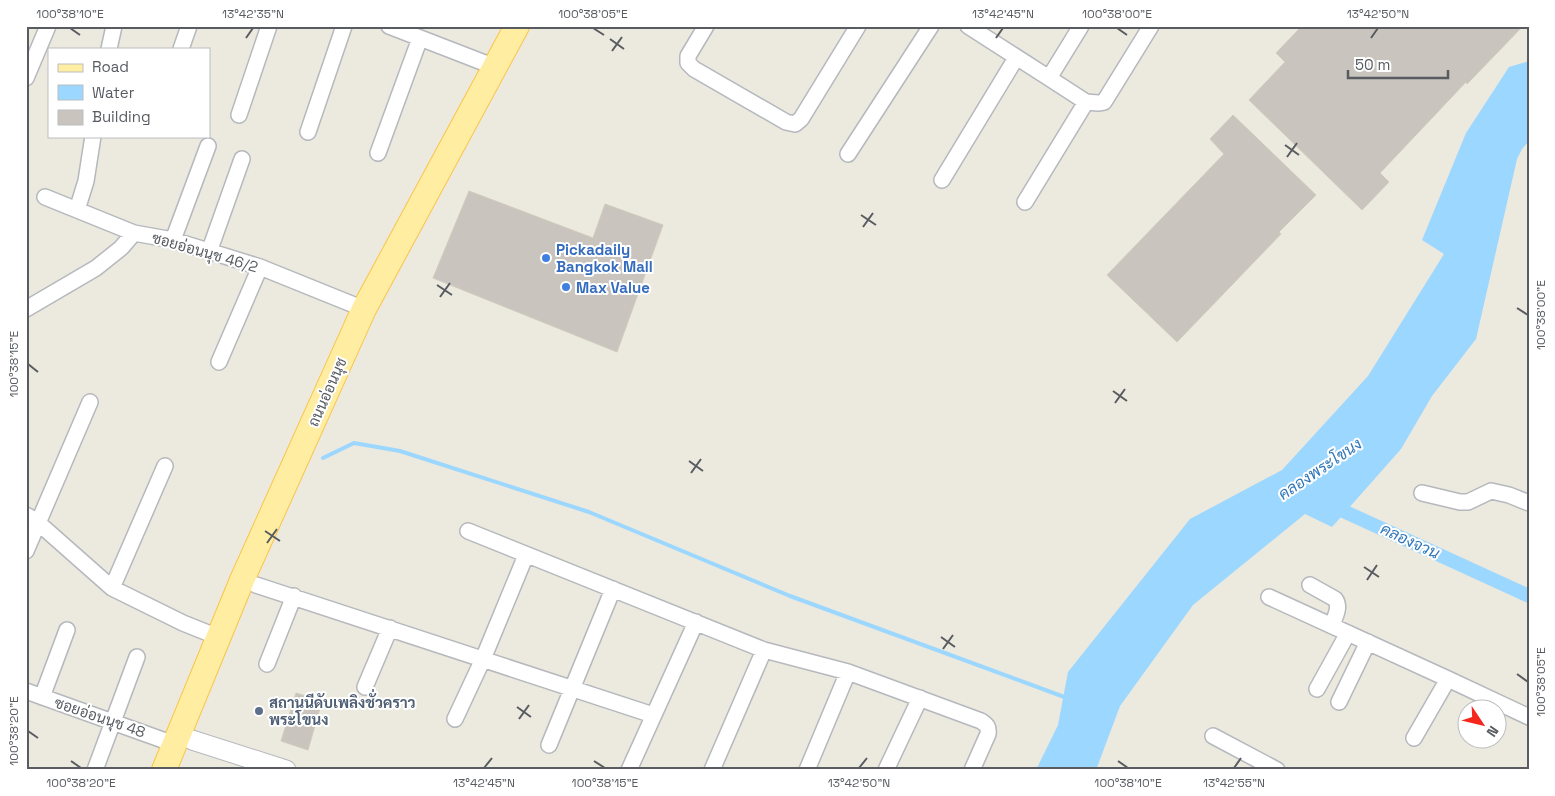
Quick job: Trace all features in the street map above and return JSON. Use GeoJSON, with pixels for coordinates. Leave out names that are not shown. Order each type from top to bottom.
{"type":"FeatureCollection","features":[{"type":"Feature","properties":{"kind":"main road","name":"ถนนอ่อนนุช"},"geometry":{"type":"LineString","coordinates":[[501,70],[517,26]]}},
{"type":"Feature","properties":{"kind":"main road","name":"ถนนอ่อนนุช"},"geometry":{"type":"LineString","coordinates":[[164,770],[182,747],[249,582],[298,486],[370,312],[501,70],[532,26]]}},
{"type":"Feature","properties":{"kind":"street"},"geometry":{"type":"LineString","coordinates":[[26,78],[48,26]]}},
{"type":"Feature","properties":{"kind":"street"},"geometry":{"type":"LineString","coordinates":[[109,48],[114,26]]}},
{"type":"Feature","properties":{"kind":"street"},"geometry":{"type":"LineString","coordinates":[[181,48],[189,26]]}},
{"type":"Feature","properties":{"kind":"street"},"geometry":{"type":"LineString","coordinates":[[238,115],[269,26]]}},
{"type":"Feature","properties":{"kind":"street"},"geometry":{"type":"LineString","coordinates":[[308,132],[344,26]]}},
{"type":"Feature","properties":{"kind":"street"},"geometry":{"type":"LineString","coordinates":[[389,26],[501,70]]}},
{"type":"Feature","properties":{"kind":"street"},"geometry":{"type":"LineString","coordinates":[[706,26],[688,56],[688,63],[694,69],[786,122],[795,124],[801,119],[858,26]]}},
{"type":"Feature","properties":{"kind":"street"},"geometry":{"type":"LineString","coordinates":[[848,154],[931,26]]}},
{"type":"Feature","properties":{"kind":"street"},"geometry":{"type":"LineString","coordinates":[[968,26],[1086,102],[1098,103],[1104,102],[1151,26]]}},
{"type":"Feature","properties":{"kind":"street"},"geometry":{"type":"LineString","coordinates":[[1049,78],[1081,26]]}},
{"type":"Feature","properties":{"kind":"street"},"geometry":{"type":"LineString","coordinates":[[378,153],[420,38]]}},
{"type":"Feature","properties":{"kind":"street"},"geometry":{"type":"LineString","coordinates":[[942,180],[1016,58]]}},
{"type":"Feature","properties":{"kind":"street"},"geometry":{"type":"LineString","coordinates":[[1025,202],[1086,102]]}},
{"type":"Feature","properties":{"kind":"street"},"geometry":{"type":"LineString","coordinates":[[76,210],[86,181],[93,138]]}},
{"type":"Feature","properties":{"kind":"street"},"geometry":{"type":"LineString","coordinates":[[174,240],[208,146]]}},
{"type":"Feature","properties":{"kind":"street"},"geometry":{"type":"LineString","coordinates":[[208,252],[242,159]]}},
{"type":"Feature","properties":{"kind":"street","name":"ซอยอ่อนนุช 46/2"},"geometry":{"type":"LineString","coordinates":[[45,197],[134,233],[174,240],[208,252],[260,266],[370,312]]}},
{"type":"Feature","properties":{"kind":"street"},"geometry":{"type":"LineString","coordinates":[[26,309],[96,268],[122,248],[134,233]]}},
{"type":"Feature","properties":{"kind":"street"},"geometry":{"type":"LineString","coordinates":[[219,362],[260,266]]}},
{"type":"Feature","properties":{"kind":"street"},"geometry":{"type":"LineString","coordinates":[[26,551],[32,519],[90,402]]}},
{"type":"Feature","properties":{"kind":"street"},"geometry":{"type":"LineString","coordinates":[[112,588],[164,466]]}},
{"type":"Feature","properties":{"kind":"street"},"geometry":{"type":"LineString","coordinates":[[1422,493],[1457,502],[1468,502],[1491,491],[1509,495],[1529,503]]}},
{"type":"Feature","properties":{"kind":"street"},"geometry":{"type":"LineString","coordinates":[[32,519],[112,588],[183,623],[225,640]]}},
{"type":"Feature","properties":{"kind":"street"},"geometry":{"type":"LineString","coordinates":[[468,531],[764,650],[848,672],[986,724],[988,734],[972,770]]}},
{"type":"Feature","properties":{"kind":"street"},"geometry":{"type":"LineString","coordinates":[[454,719],[483,658],[526,555]]}},
{"type":"Feature","properties":{"kind":"street"},"geometry":{"type":"LineString","coordinates":[[249,582],[653,714]]}},
{"type":"Feature","properties":{"kind":"street"},"geometry":{"type":"LineString","coordinates":[[1310,585],[1335,598],[1338,602],[1332,626]]}},
{"type":"Feature","properties":{"kind":"street"},"geometry":{"type":"LineString","coordinates":[[549,745],[613,589]]}},
{"type":"Feature","properties":{"kind":"street"},"geometry":{"type":"LineString","coordinates":[[267,664],[294,596]]}},
{"type":"Feature","properties":{"kind":"street"},"geometry":{"type":"LineString","coordinates":[[1269,597],[1529,717]]}},
{"type":"Feature","properties":{"kind":"street"},"geometry":{"type":"LineString","coordinates":[[630,770],[653,714],[696,622]]}},
{"type":"Feature","properties":{"kind":"street"},"geometry":{"type":"LineString","coordinates":[[365,687],[390,628]]}},
{"type":"Feature","properties":{"kind":"street"},"geometry":{"type":"LineString","coordinates":[[42,697],[67,630]]}},
{"type":"Feature","properties":{"kind":"street"},"geometry":{"type":"LineString","coordinates":[[1317,688],[1348,633]]}},
{"type":"Feature","properties":{"kind":"street"},"geometry":{"type":"LineString","coordinates":[[1339,702],[1368,642]]}},
{"type":"Feature","properties":{"kind":"street"},"geometry":{"type":"LineString","coordinates":[[712,770],[764,650]]}},
{"type":"Feature","properties":{"kind":"street"},"geometry":{"type":"LineString","coordinates":[[95,770],[137,657]]}},
{"type":"Feature","properties":{"kind":"street"},"geometry":{"type":"LineString","coordinates":[[807,770],[848,672]]}},
{"type":"Feature","properties":{"kind":"street"},"geometry":{"type":"LineString","coordinates":[[1414,738],[1448,678]]}},
{"type":"Feature","properties":{"kind":"street","name":"ซอยอ่อนนุช 48"},"geometry":{"type":"LineString","coordinates":[[26,691],[182,747]]}},
{"type":"Feature","properties":{"kind":"street"},"geometry":{"type":"LineString","coordinates":[[886,770],[920,698]]}},
{"type":"Feature","properties":{"kind":"street"},"geometry":{"type":"LineString","coordinates":[[1213,736],[1277,770]]}},
{"type":"Feature","properties":{"kind":"street"},"geometry":{"type":"LineString","coordinates":[[182,747],[286,770]]}},
{"type":"Feature","properties":{"kind":"water","name":"คลองพระโขนง"},"geometry":{"type":"Polygon","coordinates":[[[1529,61],[1529,141],[1517,159],[1476,339],[1432,396],[1401,449],[1332,527],[1305,514],[1193,605],[1120,706],[1096,770],[1036,770],[1058,725],[1068,672],[1190,519],[1282,470],[1368,376],[1444,254],[1422,240],[1466,133],[1509,67],[1529,61]]]}},
{"type":"Feature","properties":{"kind":"building"},"geometry":{"type":"Polygon","coordinates":[[[1302,26],[1523,26],[1467,84],[1466,82],[1380,173],[1389,182],[1362,210],[1249,100],[1285,62],[1276,53],[1302,26]]]}},
{"type":"Feature","properties":{"kind":"building"},"geometry":{"type":"Polygon","coordinates":[[[1233,115],[1316,195],[1177,342],[1107,275],[1224,154],[1210,139],[1233,115]]]}},
{"type":"Feature","properties":{"kind":"building","name":"Pickadaily Bangkok Mall"},"geometry":{"type":"Polygon","coordinates":[[[469,191],[593,238],[605,204],[663,225],[617,352],[433,278],[469,191]]]}},
{"type":"Feature","properties":{"kind":"building"},"geometry":{"type":"Polygon","coordinates":[[[296,693],[322,701],[308,750],[281,741],[296,693]]]}},
{"type":"Feature","properties":{"kind":"waterway"},"geometry":{"type":"LineString","coordinates":[[323,458],[354,443],[400,451],[589,512],[790,596],[1067,698]]}},
{"type":"Feature","properties":{"kind":"waterway","name":"คลองจวน"},"geometry":{"type":"LineString","coordinates":[[1330,505],[1529,596]]}},
{"type":"Feature","properties":{"kind":"place","name":"Pickadaily Bangkok Mall"},"geometry":{"type":"Point","coordinates":[546,258]}},
{"type":"Feature","properties":{"kind":"place","name":"Max Value"},"geometry":{"type":"Point","coordinates":[566,287]}},
{"type":"Feature","properties":{"kind":"place","name":"สถานนีดับเพลิงชั่วคราว พระโขนง"},"geometry":{"type":"Point","coordinates":[259,711]}}]}
